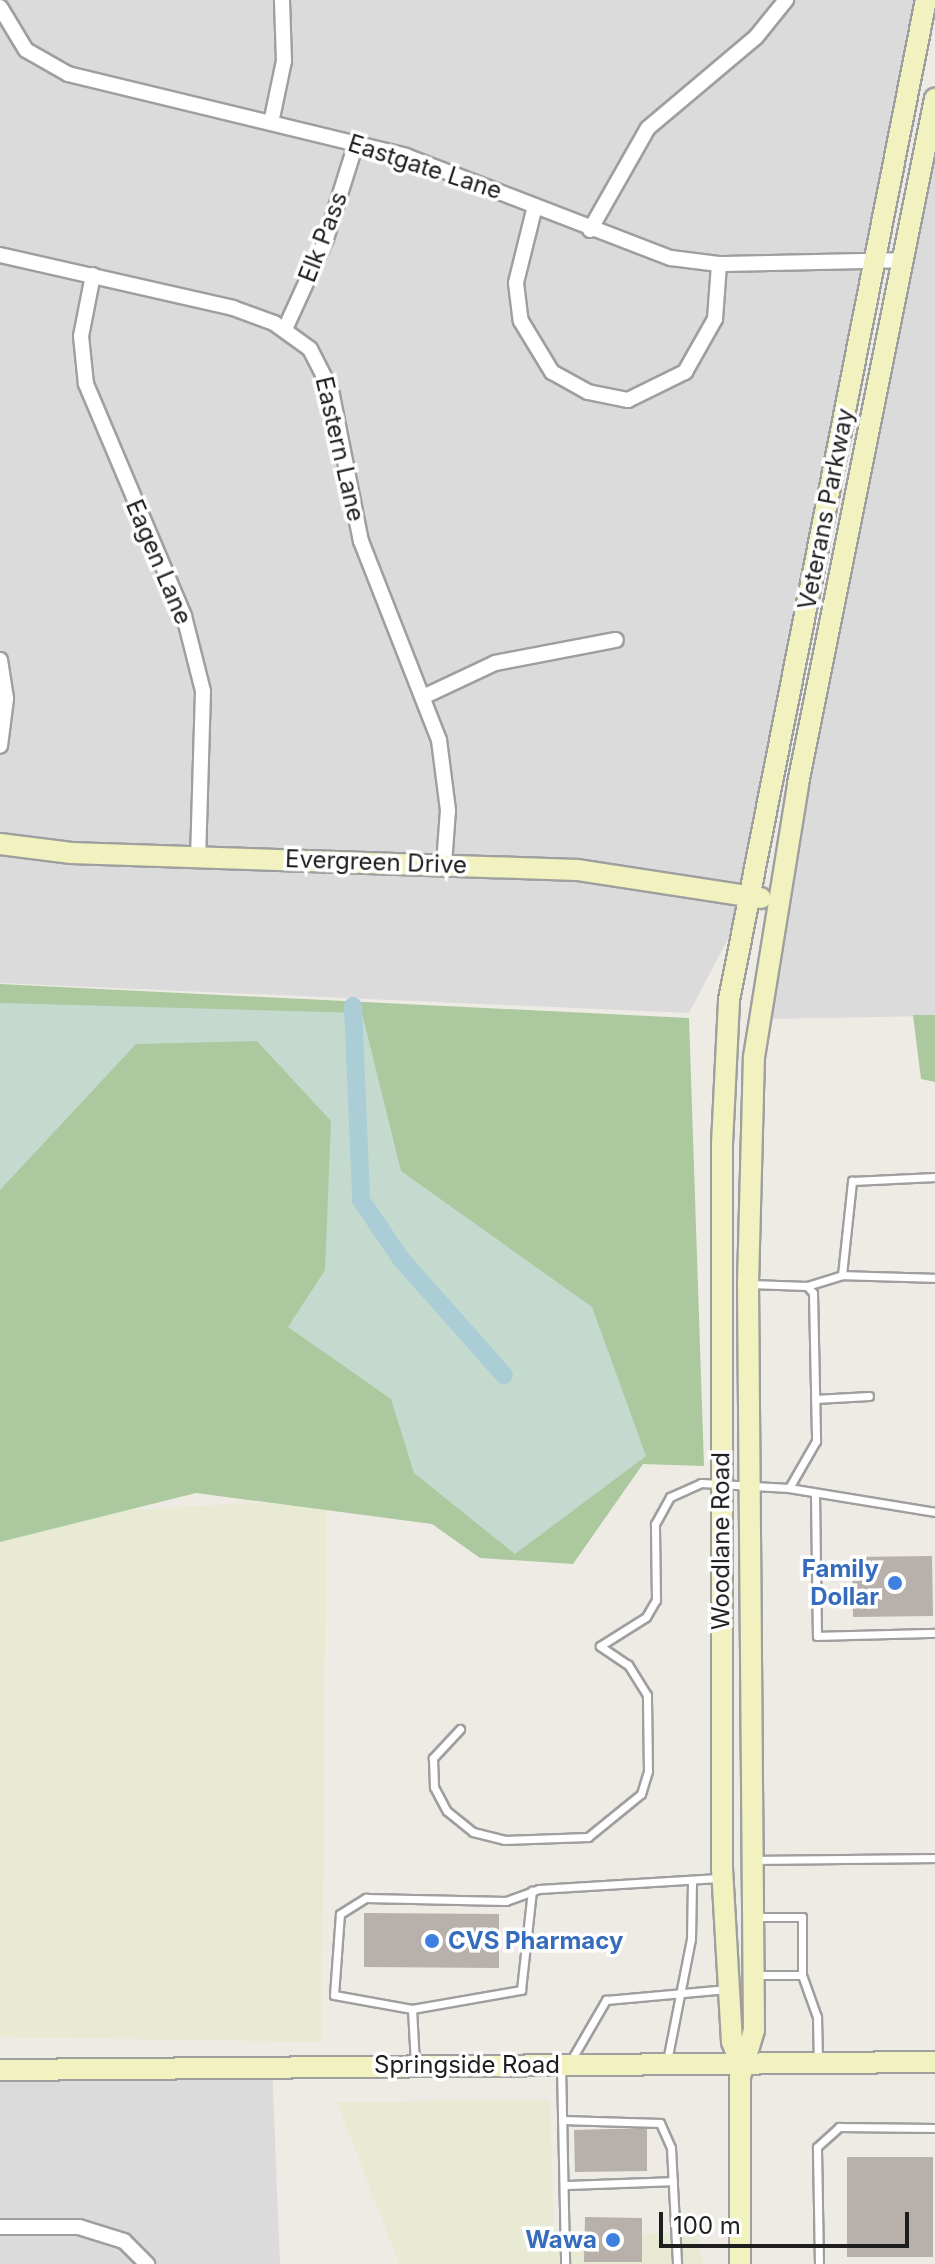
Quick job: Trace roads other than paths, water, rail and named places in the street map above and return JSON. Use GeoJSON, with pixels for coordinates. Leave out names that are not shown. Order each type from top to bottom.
{"type":"FeatureCollection","features":[{"type":"Feature","properties":{"kind":"main road","name":"Veterans Parkway"},"geometry":{"type":"LineString","coordinates":[[727,1017],[926,0]]}},
{"type":"Feature","properties":{"kind":"main road","name":"Veterans Parkway"},"geometry":{"type":"LineString","coordinates":[[759,1019],[777,901],[904,260],[930,147],[935,99]]}},
{"type":"Feature","properties":{"kind":"main road","name":"Evergreen Drive"},"geometry":{"type":"LineString","coordinates":[[0,844],[198,857],[577,870],[777,901]]}},
{"type":"Feature","properties":{"kind":"main road","name":"Woodlane Road"},"geometry":{"type":"LineString","coordinates":[[727,1017],[721,1486],[723,1878],[732,2042],[741,2064]]}},
{"type":"Feature","properties":{"kind":"main road","name":"Woodlane Road"},"geometry":{"type":"LineString","coordinates":[[740,2264],[741,2064],[754,2030],[748,1284],[759,1019]]}},
{"type":"Feature","properties":{"kind":"main road","name":"Springside Road"},"geometry":{"type":"LineString","coordinates":[[0,2070],[935,2062]]}},
{"type":"Feature","properties":{"kind":"street"},"geometry":{"type":"LineString","coordinates":[[271,123],[284,61],[282,0]]}},
{"type":"Feature","properties":{"kind":"street"},"geometry":{"type":"LineString","coordinates":[[590,230],[648,128],[756,37],[786,0]]}},
{"type":"Feature","properties":{"kind":"street","name":"Eastgate Lane"},"geometry":{"type":"LineString","coordinates":[[0,9],[26,50],[68,74],[356,143],[671,258],[719,264],[904,260]]}},
{"type":"Feature","properties":{"kind":"street"},"geometry":{"type":"LineString","coordinates":[[899,141],[930,147]]}},
{"type":"Feature","properties":{"kind":"street","name":"Elk Pass"},"geometry":{"type":"LineString","coordinates":[[285,329],[326,239],[356,143]]}},
{"type":"Feature","properties":{"kind":"street"},"geometry":{"type":"LineString","coordinates":[[535,206],[516,283],[521,321],[552,372],[588,392],[628,400],[685,372],[715,319],[719,264]]}},
{"type":"Feature","properties":{"kind":"street","name":"Eastern Lane"},"geometry":{"type":"LineString","coordinates":[[0,255],[210,301],[285,329],[310,349],[331,390],[361,541],[425,696],[446,789],[444,864]]}},
{"type":"Feature","properties":{"kind":"street","name":"Eagen Lane"},"geometry":{"type":"LineString","coordinates":[[93,275],[81,336],[86,384],[184,616],[200,679],[205,763],[198,857]]}},
{"type":"Feature","properties":{"kind":"street"},"geometry":{"type":"LineString","coordinates":[[425,696],[495,663],[616,640]]}},
{"type":"Feature","properties":{"kind":"street"},"geometry":{"type":"LineString","coordinates":[[0,660],[6,699],[0,746]]}},
{"type":"Feature","properties":{"kind":"street"},"geometry":{"type":"LineString","coordinates":[[0,2227],[79,2227],[124,2241],[147,2264]]}},
{"type":"Feature","properties":{"kind":"lane"},"geometry":{"type":"LineString","coordinates":[[842,1275],[852,1181],[935,1177]]}},
{"type":"Feature","properties":{"kind":"lane"},"geometry":{"type":"LineString","coordinates":[[748,1284],[807,1286],[842,1275],[935,1278]]}},
{"type":"Feature","properties":{"kind":"lane"},"geometry":{"type":"LineString","coordinates":[[789,1488],[812,1457],[815,1399],[807,1286]]}},
{"type":"Feature","properties":{"kind":"lane"},"geometry":{"type":"LineString","coordinates":[[815,1399],[869,1396]]}},
{"type":"Feature","properties":{"kind":"lane"},"geometry":{"type":"LineString","coordinates":[[460,1729],[433,1758],[434,1787],[473,1832],[562,1842],[609,1826],[641,1794],[653,1721],[637,1676],[600,1646],[646,1617],[656,1600],[658,1508],[685,1487],[751,1486],[789,1488],[935,1512]]}},
{"type":"Feature","properties":{"kind":"lane"},"geometry":{"type":"LineString","coordinates":[[815,1494],[817,1636],[935,1633]]}},
{"type":"Feature","properties":{"kind":"lane"},"geometry":{"type":"LineString","coordinates":[[754,1860],[935,1858]]}},
{"type":"Feature","properties":{"kind":"lane"},"geometry":{"type":"LineString","coordinates":[[532,1891],[521,1990],[412,2009],[334,1995],[340,1914],[366,1898],[506,1901],[532,1891],[723,1878]]}},
{"type":"Feature","properties":{"kind":"lane"},"geometry":{"type":"LineString","coordinates":[[667,2063],[683,1989],[692,1882]]}},
{"type":"Feature","properties":{"kind":"lane"},"geometry":{"type":"LineString","coordinates":[[754,1917],[802,1917],[802,1975],[817,2017],[818,2063]]}},
{"type":"Feature","properties":{"kind":"lane"},"geometry":{"type":"LineString","coordinates":[[753,1975],[802,1975]]}},
{"type":"Feature","properties":{"kind":"lane"},"geometry":{"type":"LineString","coordinates":[[565,2264],[562,2120],[565,2065],[606,2000],[683,1989],[730,1989]]}},
{"type":"Feature","properties":{"kind":"lane"},"geometry":{"type":"LineString","coordinates":[[412,2009],[415,2066]]}},
{"type":"Feature","properties":{"kind":"lane"},"geometry":{"type":"LineString","coordinates":[[562,2120],[654,2117],[667,2135],[673,2181],[677,2264]]}},
{"type":"Feature","properties":{"kind":"lane"},"geometry":{"type":"LineString","coordinates":[[819,2264],[817,2147],[839,2127],[935,2128]]}},
{"type":"Feature","properties":{"kind":"lane"},"geometry":{"type":"LineString","coordinates":[[564,2185],[673,2181]]}},
{"type":"Feature","properties":{"kind":"waterway"},"geometry":{"type":"LineString","coordinates":[[353,1006],[361,1200],[401,1259],[504,1375]]}},
{"type":"Feature","properties":{"kind":"place","name":"Family Dollar"},"geometry":{"type":"Point","coordinates":[895,1583]}},
{"type":"Feature","properties":{"kind":"place","name":"CVS Pharmacy"},"geometry":{"type":"Point","coordinates":[432,1941]}},
{"type":"Feature","properties":{"kind":"place","name":"Wawa"},"geometry":{"type":"Point","coordinates":[613,2240]}}]}
